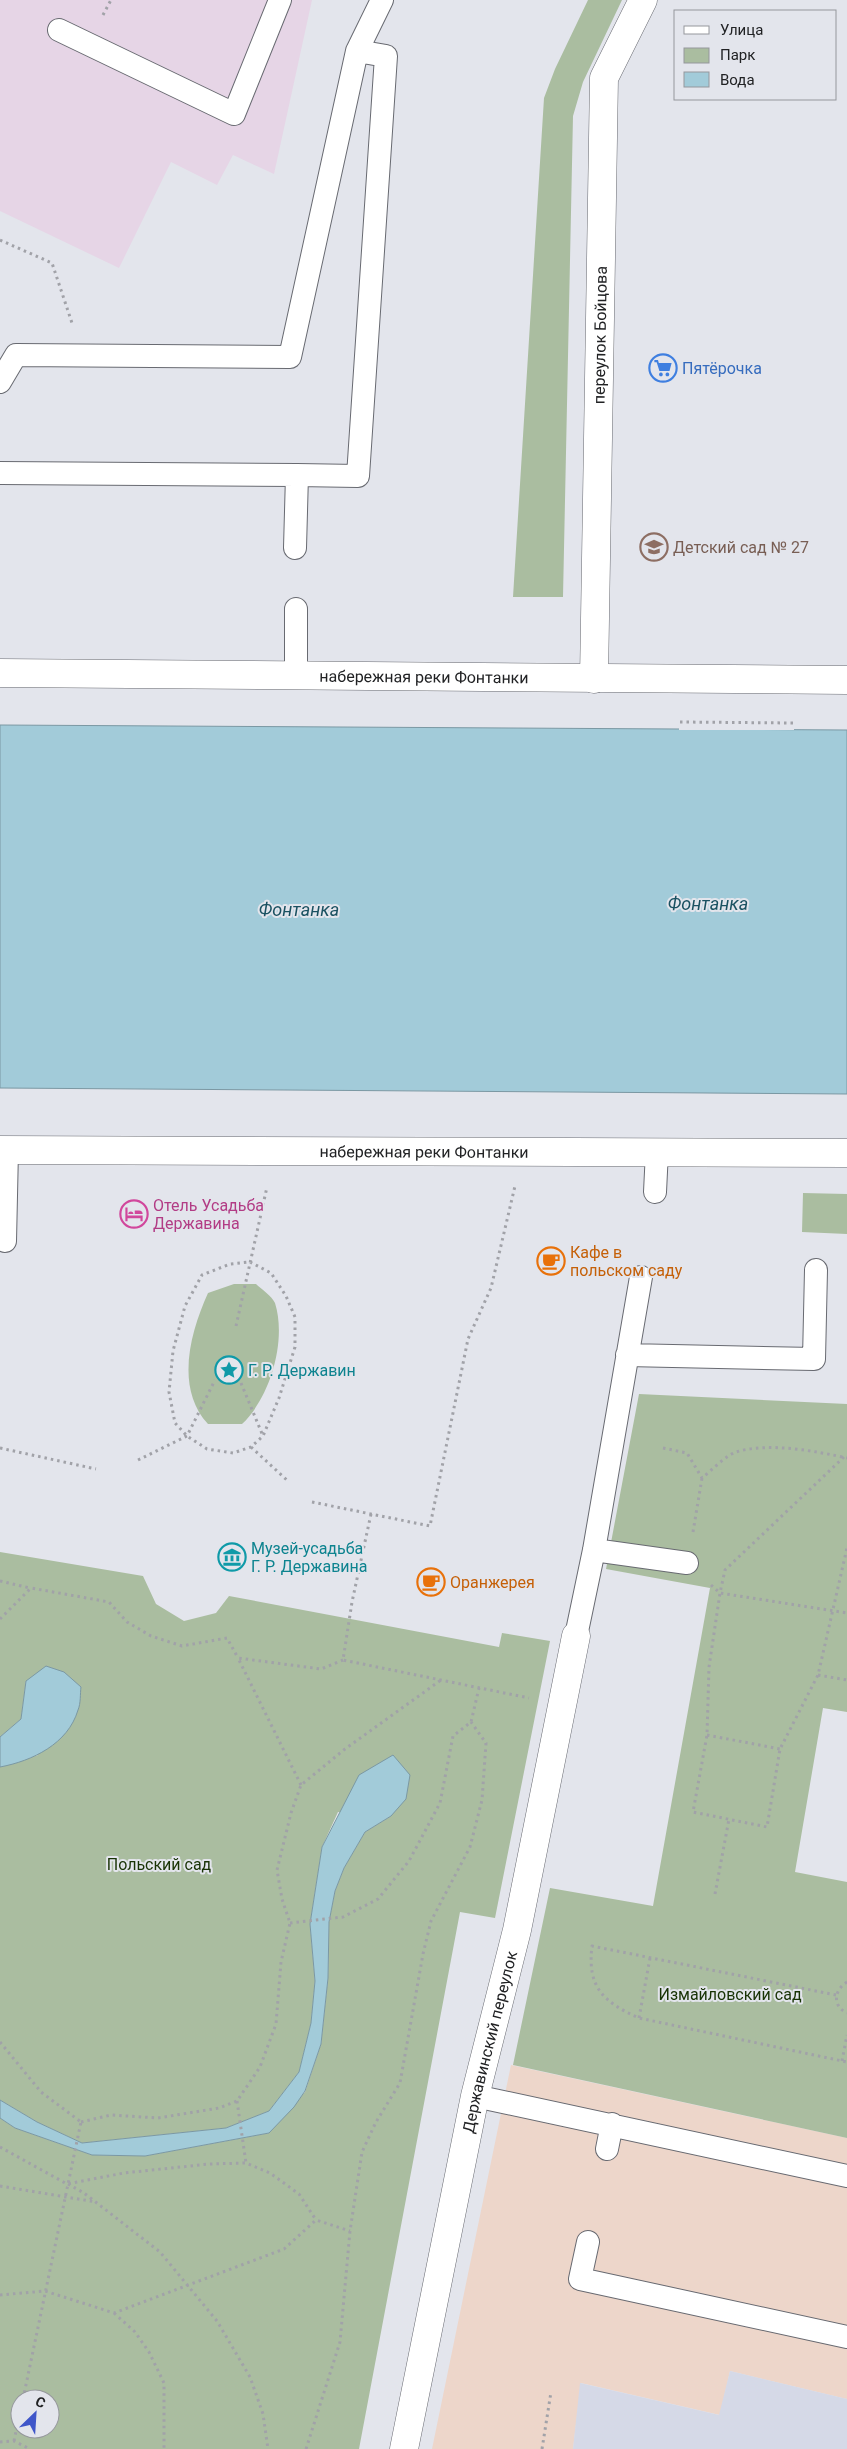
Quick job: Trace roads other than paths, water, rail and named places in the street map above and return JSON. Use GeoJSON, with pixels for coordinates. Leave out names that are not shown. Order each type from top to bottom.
{"type":"FeatureCollection","features":[{"type":"Feature","properties":{"kind":"street","name":"переулок Бойцова"},"geometry":{"type":"LineString","coordinates":[[594,679],[604,78],[643,0]]}},
{"type":"Feature","properties":{"kind":"street","name":"набережная реки Фонтанки"},"geometry":{"type":"LineString","coordinates":[[0,673],[847,680]]}},
{"type":"Feature","properties":{"kind":"street","name":"набережная реки Фонтанки"},"geometry":{"type":"LineString","coordinates":[[4,1150],[847,1153]]}},
{"type":"Feature","properties":{"kind":"street","name":"Державинский переулок"},"geometry":{"type":"LineString","coordinates":[[404,2449],[475,2096],[517,1930],[576,1636]]}},
{"type":"Feature","properties":{"kind":"lane"},"geometry":{"type":"LineString","coordinates":[[58,30],[234,114],[280,0]]}},
{"type":"Feature","properties":{"kind":"lane"},"geometry":{"type":"LineString","coordinates":[[0,382],[16,355],[290,357],[357,52],[382,0]]}},
{"type":"Feature","properties":{"kind":"lane"},"geometry":{"type":"LineString","coordinates":[[0,473],[358,476],[386,56],[357,52]]}},
{"type":"Feature","properties":{"kind":"lane"},"geometry":{"type":"LineString","coordinates":[[295,548],[297,475]]}},
{"type":"Feature","properties":{"kind":"lane"},"geometry":{"type":"LineString","coordinates":[[296,609],[296,676]]}},
{"type":"Feature","properties":{"kind":"lane"},"geometry":{"type":"LineString","coordinates":[[4,1150],[6,1241]]}},
{"type":"Feature","properties":{"kind":"lane"},"geometry":{"type":"LineString","coordinates":[[655,1192],[657,1151]]}},
{"type":"Feature","properties":{"kind":"lane"},"geometry":{"type":"LineString","coordinates":[[627,1355],[814,1359],[816,1270]]}},
{"type":"Feature","properties":{"kind":"lane"},"geometry":{"type":"LineString","coordinates":[[576,1636],[594,1550],[641,1276]]}},
{"type":"Feature","properties":{"kind":"lane"},"geometry":{"type":"LineString","coordinates":[[594,1550],[687,1563]]}},
{"type":"Feature","properties":{"kind":"lane"},"geometry":{"type":"LineString","coordinates":[[475,2096],[847,2176]]}},
{"type":"Feature","properties":{"kind":"lane"},"geometry":{"type":"LineString","coordinates":[[607,2149],[612,2124]]}},
{"type":"Feature","properties":{"kind":"lane"},"geometry":{"type":"LineString","coordinates":[[588,2242],[580,2279],[847,2337]]}},
{"type":"Feature","properties":{"kind":"water","name":"Фонтанка"},"geometry":{"type":"Polygon","coordinates":[[[0,725],[847,730],[847,1094],[0,1088],[0,725]]]}},
{"type":"Feature","properties":{"kind":"water"},"geometry":{"type":"Polygon","coordinates":[[[46,1666],[64,1672],[81,1687],[79,1707],[73,1722],[66,1732],[47,1749],[24,1760],[0,1767],[0,1737],[21,1719],[26,1681],[46,1666]]]}},
{"type":"Feature","properties":{"kind":"water"},"geometry":{"type":"Polygon","coordinates":[[[393,1755],[410,1775],[406,1799],[391,1816],[365,1832],[344,1868],[335,1891],[329,1922],[328,1978],[321,2044],[305,2091],[294,2107],[269,2133],[145,2156],[92,2155],[15,2128],[0,2118],[0,2100],[37,2122],[82,2143],[226,2128],[269,2111],[299,2072],[311,2023],[315,1981],[310,1924],[322,1847],[359,1775],[393,1755]]]}},
{"type":"Feature","properties":{"kind":"place","name":"Пятёрочка"},"geometry":{"type":"Point","coordinates":[663,368]}},
{"type":"Feature","properties":{"kind":"place","name":"Детский сад № 27"},"geometry":{"type":"Point","coordinates":[654,547]}},
{"type":"Feature","properties":{"kind":"place","name":"Отель Усадьба Державина"},"geometry":{"type":"Point","coordinates":[134,1214]}},
{"type":"Feature","properties":{"kind":"place","name":"Кафе в польском саду"},"geometry":{"type":"Point","coordinates":[551,1261]}},
{"type":"Feature","properties":{"kind":"place","name":"Г. Р. Державин"},"geometry":{"type":"Point","coordinates":[229,1370]}},
{"type":"Feature","properties":{"kind":"place","name":"Музей-усадьба Г. Р. Державина"},"geometry":{"type":"Point","coordinates":[232,1557]}},
{"type":"Feature","properties":{"kind":"place","name":"Оранжерея"},"geometry":{"type":"Point","coordinates":[431,1582]}},
{"type":"Feature","properties":{"kind":"park label","name":"Польский сад"},"geometry":{"type":"Point","coordinates":[159,1864]}},
{"type":"Feature","properties":{"kind":"park label","name":"Измайловский сад"},"geometry":{"type":"Point","coordinates":[730,1994]}}]}
